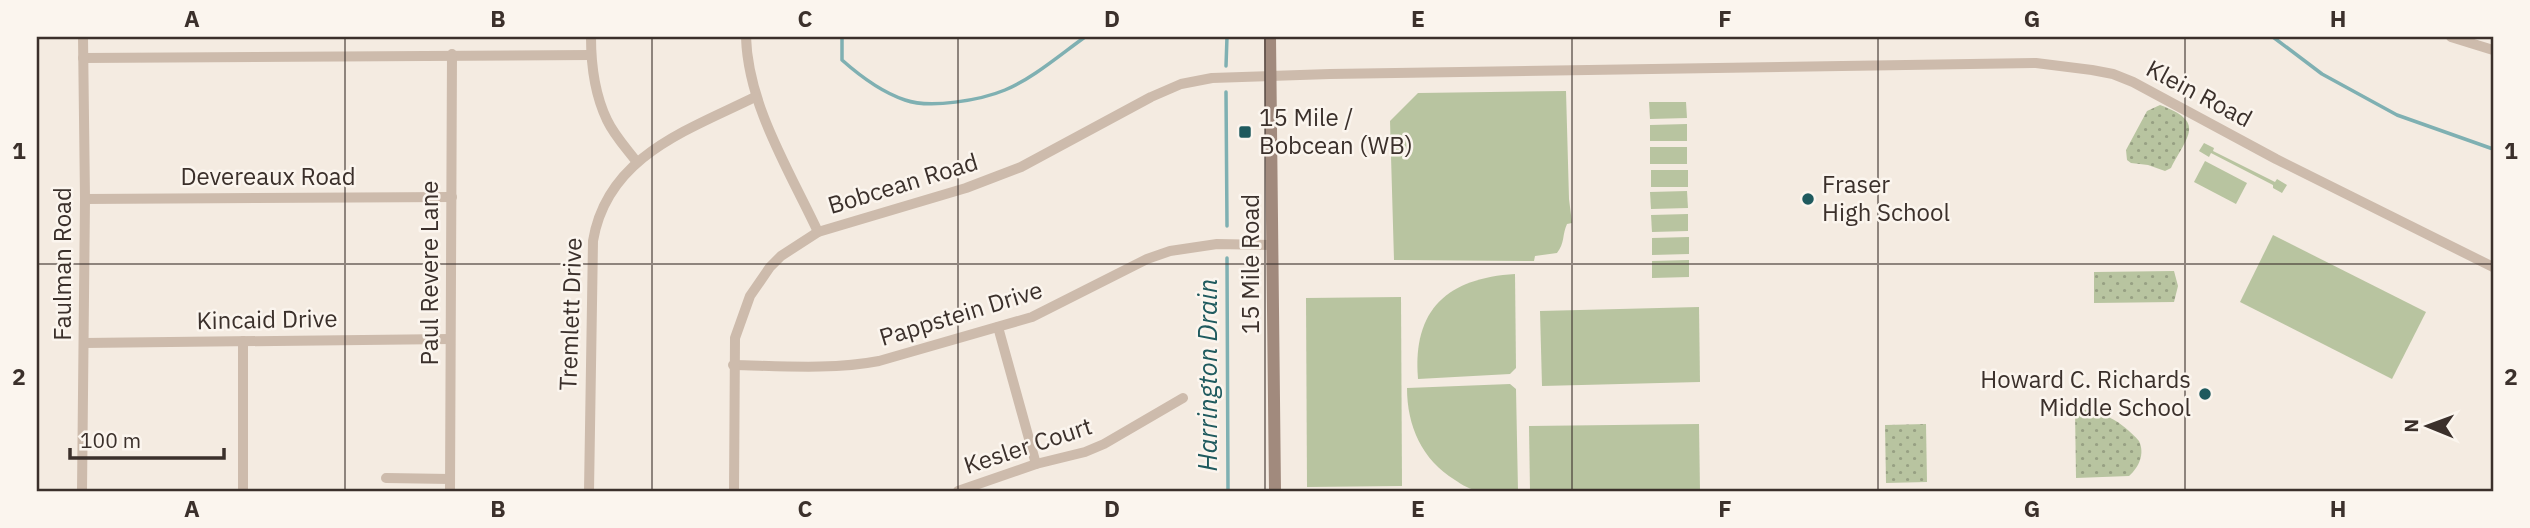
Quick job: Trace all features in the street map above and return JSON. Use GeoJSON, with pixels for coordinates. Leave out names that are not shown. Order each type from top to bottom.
{"type":"FeatureCollection","features":[{"type":"Feature","properties":{"kind":"main road","name":"15 Mile Road"},"geometry":{"type":"LineString","coordinates":[[1270,37],[1275,491]]}},
{"type":"Feature","properties":{"kind":"street","name":"Faulman Road"},"geometry":{"type":"LineString","coordinates":[[82,491],[85,199],[83,37]]}},
{"type":"Feature","properties":{"kind":"street"},"geometry":{"type":"LineString","coordinates":[[591,37],[591,55],[598,95],[607,120],[636,161]]}},
{"type":"Feature","properties":{"kind":"street"},"geometry":{"type":"LineString","coordinates":[[746,37],[748,69],[755,97],[818,232]]}},
{"type":"Feature","properties":{"kind":"street"},"geometry":{"type":"LineString","coordinates":[[2451,37],[2493,50]]}},
{"type":"Feature","properties":{"kind":"street","name":"Paul Revere Lane"},"geometry":{"type":"LineString","coordinates":[[450,491],[452,54]]}},
{"type":"Feature","properties":{"kind":"street"},"geometry":{"type":"LineString","coordinates":[[83,58],[591,55]]}},
{"type":"Feature","properties":{"kind":"street","name":"Klein Road"},"geometry":{"type":"LineString","coordinates":[[1270,77],[2026,63],[2071,66],[2113,74],[2151,91],[2276,159],[2493,267]]}},
{"type":"Feature","properties":{"kind":"street","name":"Bobcean Road"},"geometry":{"type":"LineString","coordinates":[[734,491],[733,365],[738,324],[750,296],[781,256],[818,232],[988,180],[1021,166],[1151,97],[1181,84],[1212,78],[1270,77]]}},
{"type":"Feature","properties":{"kind":"street","name":"Tremlett Drive"},"geometry":{"type":"LineString","coordinates":[[589,491],[593,241],[596,222],[603,206],[636,161],[681,133],[755,97]]}},
{"type":"Feature","properties":{"kind":"street","name":"Devereaux Road"},"geometry":{"type":"LineString","coordinates":[[85,199],[452,197]]}},
{"type":"Feature","properties":{"kind":"street","name":"Pappstein Drive"},"geometry":{"type":"LineString","coordinates":[[733,365],[859,365],[879,361],[998,327],[1055,307],[1147,259],[1170,251],[1217,244],[1271,245]]}},
{"type":"Feature","properties":{"kind":"street"},"geometry":{"type":"LineString","coordinates":[[998,327],[1036,464]]}},
{"type":"Feature","properties":{"kind":"street","name":"Kincaid Drive"},"geometry":{"type":"LineString","coordinates":[[84,343],[450,339]]}},
{"type":"Feature","properties":{"kind":"street"},"geometry":{"type":"LineString","coordinates":[[243,341],[243,491]]}},
{"type":"Feature","properties":{"kind":"street","name":"Kesler Court"},"geometry":{"type":"LineString","coordinates":[[958,491],[1104,444],[1183,398]]}},
{"type":"Feature","properties":{"kind":"street"},"geometry":{"type":"LineString","coordinates":[[386,478],[450,479]]}},
{"type":"Feature","properties":{"kind":"green space"},"geometry":{"type":"Polygon","coordinates":[[[1566,91],[1572,223],[1567,224],[1557,253],[1535,256],[1534,261],[1394,260],[1390,121],[1418,93],[1566,91]]]}},
{"type":"Feature","properties":{"kind":"green space"},"geometry":{"type":"Polygon","coordinates":[[[1649,102],[1686,102],[1687,118],[1650,119],[1649,102]]]}},
{"type":"Feature","properties":{"kind":"green space"},"geometry":{"type":"Polygon","coordinates":[[[2160,105],[2184,117],[2189,130],[2171,168],[2165,171],[2131,163],[2127,160],[2126,150],[2147,111],[2160,105]]]}},
{"type":"Feature","properties":{"kind":"green space"},"geometry":{"type":"Polygon","coordinates":[[[1687,124],[1687,141],[1650,141],[1650,125],[1687,124]]]}},
{"type":"Feature","properties":{"kind":"green space"},"geometry":{"type":"Polygon","coordinates":[[[2204,143],[2214,148],[2213,151],[2275,182],[2277,179],[2287,185],[2282,193],[2273,188],[2273,185],[2211,153],[2209,157],[2199,151],[2204,143]]]}},
{"type":"Feature","properties":{"kind":"green space"},"geometry":{"type":"Polygon","coordinates":[[[1650,147],[1687,147],[1687,164],[1650,164],[1650,147]]]}},
{"type":"Feature","properties":{"kind":"green space"},"geometry":{"type":"Polygon","coordinates":[[[2205,161],[2247,183],[2236,204],[2194,182],[2205,161]]]}},
{"type":"Feature","properties":{"kind":"green space"},"geometry":{"type":"Polygon","coordinates":[[[1651,170],[1688,170],[1688,187],[1651,187],[1651,170]]]}},
{"type":"Feature","properties":{"kind":"green space"},"geometry":{"type":"Polygon","coordinates":[[[1687,191],[1688,208],[1651,209],[1650,192],[1687,191]]]}},
{"type":"Feature","properties":{"kind":"green space"},"geometry":{"type":"Polygon","coordinates":[[[1688,214],[1688,231],[1652,232],[1651,215],[1688,214]]]}},
{"type":"Feature","properties":{"kind":"green space"},"geometry":{"type":"Polygon","coordinates":[[[2273,235],[2426,312],[2392,379],[2240,302],[2273,235]]]}},
{"type":"Feature","properties":{"kind":"green space"},"geometry":{"type":"Polygon","coordinates":[[[1689,237],[1689,254],[1652,255],[1652,238],[1689,237]]]}},
{"type":"Feature","properties":{"kind":"green space"},"geometry":{"type":"Polygon","coordinates":[[[1689,260],[1689,277],[1652,278],[1652,261],[1689,260]]]}},
{"type":"Feature","properties":{"kind":"green space"},"geometry":{"type":"Polygon","coordinates":[[[2174,271],[2178,286],[2174,302],[2094,303],[2094,272],[2174,271]]]}},
{"type":"Feature","properties":{"kind":"green space"},"geometry":{"type":"Polygon","coordinates":[[[1515,274],[1516,368],[1510,374],[1418,379],[1421,334],[1428,316],[1439,302],[1471,282],[1515,274]]]}},
{"type":"Feature","properties":{"kind":"green space"},"geometry":{"type":"Polygon","coordinates":[[[1401,297],[1402,486],[1307,487],[1306,298],[1401,297]]]}},
{"type":"Feature","properties":{"kind":"green space"},"geometry":{"type":"Polygon","coordinates":[[[1699,307],[1700,382],[1542,386],[1540,311],[1699,307]]]}},
{"type":"Feature","properties":{"kind":"green space"},"geometry":{"type":"Polygon","coordinates":[[[1510,384],[1516,389],[1518,491],[1489,492],[1470,488],[1443,472],[1425,452],[1413,429],[1407,388],[1510,384]]]}},
{"type":"Feature","properties":{"kind":"green space"},"geometry":{"type":"Polygon","coordinates":[[[2075,409],[2110,418],[2139,441],[2140,460],[2129,476],[2076,478],[2075,409]]]}},
{"type":"Feature","properties":{"kind":"green space"},"geometry":{"type":"Polygon","coordinates":[[[1699,424],[1700,491],[1530,491],[1529,426],[1699,424]]]}},
{"type":"Feature","properties":{"kind":"green space"},"geometry":{"type":"Polygon","coordinates":[[[1926,424],[1927,482],[1886,483],[1885,425],[1926,424]]]}},
{"type":"Feature","properties":{"kind":"waterway","name":"Harrington Drain"},"geometry":{"type":"LineString","coordinates":[[842,37],[842,60],[856,72],[896,97],[928,104],[969,100],[1005,90],[1036,73],[1085,37]]}},
{"type":"Feature","properties":{"kind":"waterway","name":"Harrington Drain"},"geometry":{"type":"LineString","coordinates":[[1226,66],[1227,37]]}},
{"type":"Feature","properties":{"kind":"waterway"},"geometry":{"type":"LineString","coordinates":[[2273,37],[2322,74],[2397,115],[2493,149]]}},
{"type":"Feature","properties":{"kind":"waterway","name":"Harrington Drain"},"geometry":{"type":"LineString","coordinates":[[1226,92],[1227,226]]}},
{"type":"Feature","properties":{"kind":"waterway","name":"Harrington Drain"},"geometry":{"type":"LineString","coordinates":[[1227,258],[1228,491]]}},
{"type":"Feature","properties":{"kind":"place","name":"15 Mile / Bobcean (WB)"},"geometry":{"type":"Point","coordinates":[1245,132]}},
{"type":"Feature","properties":{"kind":"place","name":"Fraser High School"},"geometry":{"type":"Point","coordinates":[1808,199]}},
{"type":"Feature","properties":{"kind":"place","name":"Howard C. Richards Middle School"},"geometry":{"type":"Point","coordinates":[2205,394]}}]}
